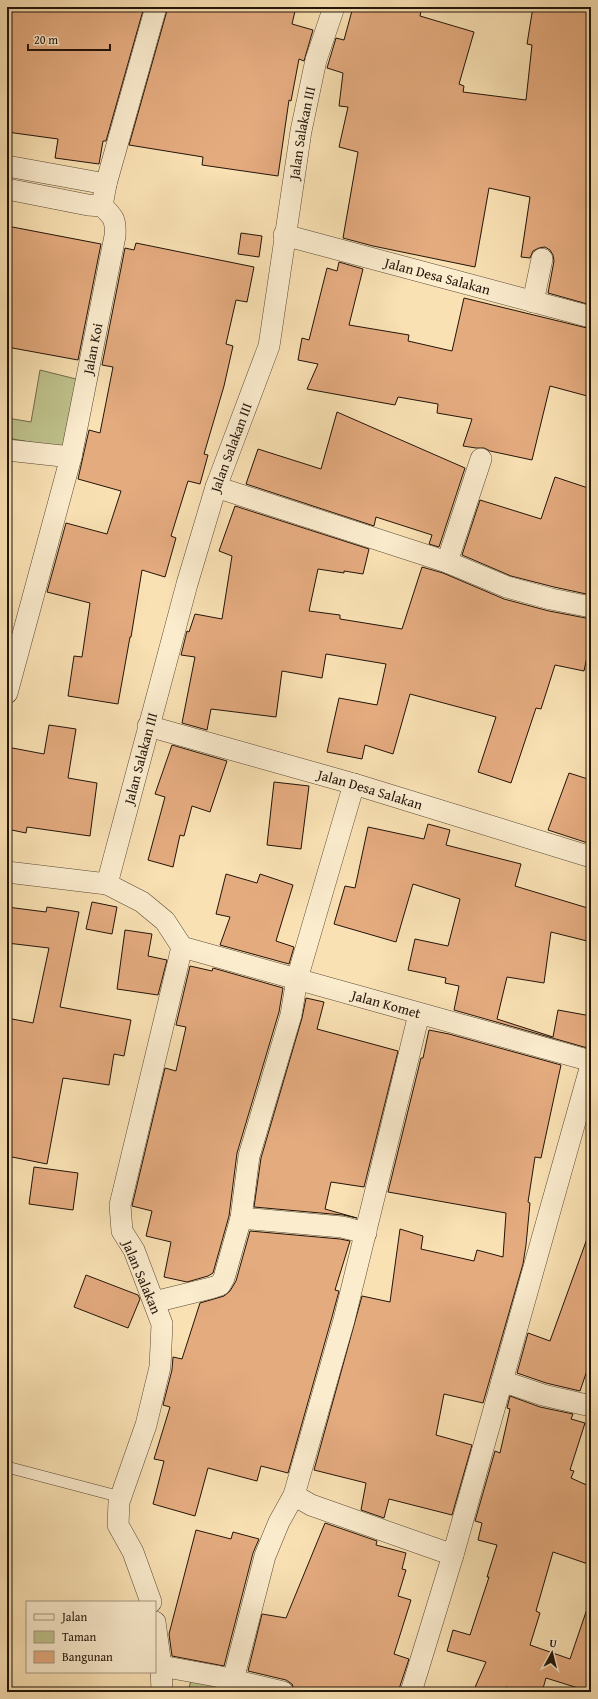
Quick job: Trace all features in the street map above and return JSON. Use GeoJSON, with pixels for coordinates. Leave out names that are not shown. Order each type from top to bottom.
{"type":"FeatureCollection","features":[{"type":"Feature","properties":{"kind":"street"},"geometry":{"type":"LineString","coordinates":[[7,189],[102,206],[106,184],[156,7]]}},
{"type":"Feature","properties":{"kind":"street","name":"Jalan Salakan III"},"geometry":{"type":"LineString","coordinates":[[107,884],[148,726],[216,486],[268,346],[302,124],[316,60],[334,7]]}},
{"type":"Feature","properties":{"kind":"street"},"geometry":{"type":"LineString","coordinates":[[7,166],[106,184]]}},
{"type":"Feature","properties":{"kind":"street","name":"Jalan Koi"},"geometry":{"type":"LineString","coordinates":[[7,693],[72,457],[115,236],[116,226],[113,216],[102,206]]}},
{"type":"Feature","properties":{"kind":"street","name":"Jalan Desa Salakan"},"geometry":{"type":"LineString","coordinates":[[284,235],[591,317]]}},
{"type":"Feature","properties":{"kind":"street"},"geometry":{"type":"LineString","coordinates":[[533,302],[542,259]]}},
{"type":"Feature","properties":{"kind":"street"},"geometry":{"type":"LineString","coordinates":[[7,450],[72,457]]}},
{"type":"Feature","properties":{"kind":"street"},"geometry":{"type":"LineString","coordinates":[[447,562],[481,459]]}},
{"type":"Feature","properties":{"kind":"street"},"geometry":{"type":"LineString","coordinates":[[216,486],[447,562],[507,586],[551,599],[591,607]]}},
{"type":"Feature","properties":{"kind":"street","name":"Jalan Desa Salakan"},"geometry":{"type":"LineString","coordinates":[[148,726],[354,784],[591,858]]}},
{"type":"Feature","properties":{"kind":"street"},"geometry":{"type":"LineString","coordinates":[[154,1302],[220,1285],[224,1278],[241,1218],[249,1156],[290,1015],[297,979],[354,784]]}},
{"type":"Feature","properties":{"kind":"street"},"geometry":{"type":"LineString","coordinates":[[7,872],[107,884],[142,902],[165,921],[182,947]]}},
{"type":"Feature","properties":{"kind":"street","name":"Jalan Komet"},"geometry":{"type":"LineString","coordinates":[[182,947],[591,1061]]}},
{"type":"Feature","properties":{"kind":"street","name":"Jalan Salakan"},"geometry":{"type":"LineString","coordinates":[[151,1601],[133,1552],[118,1525],[119,1502],[146,1425],[160,1367],[162,1324],[134,1250],[122,1231],[120,1205],[182,947]]}},
{"type":"Feature","properties":{"kind":"street"},"geometry":{"type":"LineString","coordinates":[[233,1680],[264,1556],[279,1522],[294,1495],[344,1320],[419,1014]]}},
{"type":"Feature","properties":{"kind":"street"},"geometry":{"type":"LineString","coordinates":[[411,1692],[453,1555],[591,1065]]}},
{"type":"Feature","properties":{"kind":"street"},"geometry":{"type":"LineString","coordinates":[[241,1218],[346,1228],[366,1233]]}},
{"type":"Feature","properties":{"kind":"street"},"geometry":{"type":"LineString","coordinates":[[502,1381],[543,1395],[591,1406]]}},
{"type":"Feature","properties":{"kind":"street"},"geometry":{"type":"LineString","coordinates":[[294,1495],[311,1505],[453,1555]]}},
{"type":"Feature","properties":{"kind":"street"},"geometry":{"type":"LineString","coordinates":[[156,1629],[161,1666],[162,1692]]}},
{"type":"Feature","properties":{"kind":"street"},"geometry":{"type":"LineString","coordinates":[[161,1666],[233,1680],[283,1692]]}},
{"type":"Feature","properties":{"kind":"lane"},"geometry":{"type":"LineString","coordinates":[[7,1467],[121,1497]]}},
{"type":"Feature","properties":{"kind":"green space"},"geometry":{"type":"Polygon","coordinates":[[[40,370],[80,380],[65,448],[7,438],[7,418],[31,422],[40,370]]]}},
{"type":"Feature","properties":{"kind":"green space"},"geometry":{"type":"Polygon","coordinates":[[[193,1672],[280,1692],[188,1692],[193,1672]]]}},
{"type":"Feature","properties":{"kind":"building"},"geometry":{"type":"Polygon","coordinates":[[[7,7],[144,7],[106,141],[103,141],[99,164],[55,158],[58,139],[7,132],[7,7]]]}},
{"type":"Feature","properties":{"kind":"building"},"geometry":{"type":"Polygon","coordinates":[[[168,7],[296,7],[292,24],[313,30],[304,61],[299,59],[291,101],[289,100],[278,176],[202,165],[203,157],[129,145],[168,7]]]}},
{"type":"Feature","properties":{"kind":"building"},"geometry":{"type":"Polygon","coordinates":[[[353,7],[407,7],[421,11],[420,16],[474,32],[459,84],[464,86],[463,92],[526,100],[532,45],[527,44],[533,7],[591,7],[591,305],[548,293],[554,261],[550,250],[545,247],[539,248],[533,251],[530,258],[521,257],[530,197],[489,188],[475,267],[373,246],[343,238],[358,152],[339,147],[348,107],[339,106],[343,73],[327,68],[336,38],[344,40],[353,7]]]}},
{"type":"Feature","properties":{"kind":"building"},"geometry":{"type":"Polygon","coordinates":[[[7,226],[101,244],[78,360],[7,347],[7,226]]]}},
{"type":"Feature","properties":{"kind":"building"},"geometry":{"type":"Polygon","coordinates":[[[241,233],[262,236],[259,257],[238,254],[241,233]]]}},
{"type":"Feature","properties":{"kind":"building"},"geometry":{"type":"Polygon","coordinates":[[[136,243],[254,267],[247,302],[236,300],[226,344],[233,346],[224,386],[204,454],[208,455],[200,484],[188,481],[171,536],[176,538],[165,577],[142,570],[118,704],[68,696],[74,656],[82,657],[90,603],[47,592],[66,523],[107,534],[121,491],[78,479],[89,430],[100,433],[113,367],[102,365],[125,248],[134,250],[136,243]]]}},
{"type":"Feature","properties":{"kind":"building"},"geometry":{"type":"Polygon","coordinates":[[[339,262],[363,269],[349,325],[409,335],[408,341],[452,351],[464,298],[591,329],[591,397],[550,386],[532,460],[490,451],[484,448],[463,446],[472,419],[437,413],[438,404],[398,397],[395,405],[307,389],[318,364],[298,360],[302,338],[309,340],[327,268],[337,271],[339,262]]]}},
{"type":"Feature","properties":{"kind":"building"},"geometry":{"type":"Polygon","coordinates":[[[337,412],[465,468],[439,547],[429,544],[432,535],[376,517],[374,526],[246,484],[258,449],[321,469],[337,412]]]}},
{"type":"Feature","properties":{"kind":"building"},"geometry":{"type":"Polygon","coordinates":[[[555,477],[591,489],[591,595],[511,576],[462,555],[480,500],[541,519],[555,477]]]}},
{"type":"Feature","properties":{"kind":"building"},"geometry":{"type":"Polygon","coordinates":[[[235,506],[369,549],[363,574],[318,569],[309,611],[340,615],[340,619],[402,629],[422,567],[443,573],[504,599],[549,611],[591,619],[591,639],[584,671],[555,665],[541,709],[536,708],[511,783],[478,772],[496,717],[410,694],[393,754],[365,745],[362,759],[327,752],[339,698],[377,705],[386,664],[326,654],[322,678],[282,671],[276,717],[211,709],[207,730],[182,723],[195,657],[181,655],[187,631],[189,632],[195,614],[222,619],[232,556],[219,551],[235,506]]]}},
{"type":"Feature","properties":{"kind":"building"},"geometry":{"type":"Polygon","coordinates":[[[49,725],[76,729],[68,778],[97,783],[90,836],[27,827],[26,833],[7,829],[7,747],[44,754],[49,725]]]}},
{"type":"Feature","properties":{"kind":"building"},"geometry":{"type":"Polygon","coordinates":[[[172,745],[227,761],[210,812],[192,806],[184,836],[180,835],[173,867],[148,860],[165,797],[155,794],[172,745]]]}},
{"type":"Feature","properties":{"kind":"building"},"geometry":{"type":"Polygon","coordinates":[[[569,773],[591,780],[591,844],[548,830],[569,773]]]}},
{"type":"Feature","properties":{"kind":"building"},"geometry":{"type":"Polygon","coordinates":[[[274,782],[309,786],[301,849],[267,845],[274,782]]]}},
{"type":"Feature","properties":{"kind":"building"},"geometry":{"type":"Polygon","coordinates":[[[428,824],[450,830],[446,845],[521,864],[515,886],[591,909],[591,942],[551,932],[544,983],[507,977],[497,1019],[553,1037],[558,1010],[591,1016],[591,1049],[454,1010],[459,986],[445,983],[446,978],[408,970],[415,939],[448,946],[460,899],[413,884],[396,942],[334,924],[345,886],[355,888],[368,827],[424,839],[428,824]]]}},
{"type":"Feature","properties":{"kind":"building"},"geometry":{"type":"Polygon","coordinates":[[[226,874],[257,883],[260,874],[293,885],[276,941],[294,947],[289,964],[220,945],[230,917],[216,914],[226,874]]]}},
{"type":"Feature","properties":{"kind":"building"},"geometry":{"type":"Polygon","coordinates":[[[92,902],[117,907],[112,934],[86,929],[92,902]]]}},
{"type":"Feature","properties":{"kind":"building"},"geometry":{"type":"Polygon","coordinates":[[[7,907],[46,912],[47,907],[79,912],[60,1007],[131,1020],[124,1056],[114,1054],[109,1085],[63,1078],[47,1164],[7,1156],[7,1018],[33,1023],[49,948],[7,943],[7,907]]]}},
{"type":"Feature","properties":{"kind":"building"},"geometry":{"type":"Polygon","coordinates":[[[125,930],[152,934],[148,956],[167,960],[158,995],[117,989],[125,930]]]}},
{"type":"Feature","properties":{"kind":"building"},"geometry":{"type":"Polygon","coordinates":[[[190,966],[212,971],[213,968],[283,988],[279,1012],[237,1153],[229,1216],[213,1273],[187,1282],[164,1277],[171,1242],[146,1236],[152,1211],[132,1206],[165,1068],[176,1071],[186,1027],[176,1025],[190,966]]]}},
{"type":"Feature","properties":{"kind":"building"},"geometry":{"type":"Polygon","coordinates":[[[306,998],[324,1002],[317,1029],[398,1051],[364,1187],[331,1182],[325,1209],[357,1218],[343,1215],[254,1207],[261,1158],[302,1018],[306,998]]]}},
{"type":"Feature","properties":{"kind":"building"},"geometry":{"type":"Polygon","coordinates":[[[429,1030],[449,1034],[561,1065],[541,1158],[535,1157],[528,1202],[530,1203],[523,1264],[483,1403],[444,1394],[436,1435],[472,1445],[452,1515],[389,1499],[384,1518],[361,1510],[366,1483],[314,1470],[362,1296],[390,1302],[400,1229],[423,1236],[421,1249],[474,1261],[477,1250],[503,1257],[506,1213],[388,1192],[429,1030]]]}},
{"type":"Feature","properties":{"kind":"building"},"geometry":{"type":"Polygon","coordinates":[[[34,1167],[78,1173],[73,1210],[29,1204],[34,1167]]]}},
{"type":"Feature","properties":{"kind":"building"},"geometry":{"type":"Polygon","coordinates":[[[250,1231],[350,1241],[335,1290],[339,1291],[288,1473],[261,1466],[257,1481],[208,1468],[195,1516],[153,1504],[164,1461],[154,1459],[170,1407],[163,1405],[172,1370],[173,1357],[182,1359],[200,1303],[224,1296],[230,1291],[236,1281],[250,1231]]]}},
{"type":"Feature","properties":{"kind":"building"},"geometry":{"type":"Polygon","coordinates":[[[588,1236],[591,1236],[591,1359],[580,1391],[546,1383],[517,1373],[528,1333],[550,1341],[588,1236]]]}},
{"type":"Feature","properties":{"kind":"building"},"geometry":{"type":"Polygon","coordinates":[[[86,1275],[138,1295],[140,1299],[128,1328],[74,1307],[86,1275]]]}},
{"type":"Feature","properties":{"kind":"building"},"geometry":{"type":"Polygon","coordinates":[[[510,1396],[540,1407],[573,1414],[571,1419],[585,1423],[570,1470],[574,1471],[571,1478],[591,1487],[591,1565],[553,1552],[536,1611],[540,1613],[530,1645],[570,1659],[587,1609],[591,1610],[591,1692],[546,1678],[542,1692],[526,1692],[506,1687],[504,1692],[473,1692],[486,1662],[447,1651],[453,1630],[470,1635],[489,1577],[487,1577],[497,1545],[478,1540],[482,1523],[475,1521],[495,1451],[500,1453],[510,1409],[507,1408],[510,1396]]]}},
{"type":"Feature","properties":{"kind":"building"},"geometry":{"type":"Polygon","coordinates":[[[325,1523],[377,1541],[376,1545],[406,1553],[402,1569],[406,1570],[398,1596],[411,1600],[394,1654],[409,1659],[398,1692],[295,1692],[292,1684],[286,1680],[248,1671],[262,1614],[286,1618],[325,1523]]]}},
{"type":"Feature","properties":{"kind":"building"},"geometry":{"type":"Polygon","coordinates":[[[196,1530],[231,1539],[233,1532],[259,1539],[253,1553],[224,1666],[172,1656],[169,1634],[196,1530]]]}}]}
